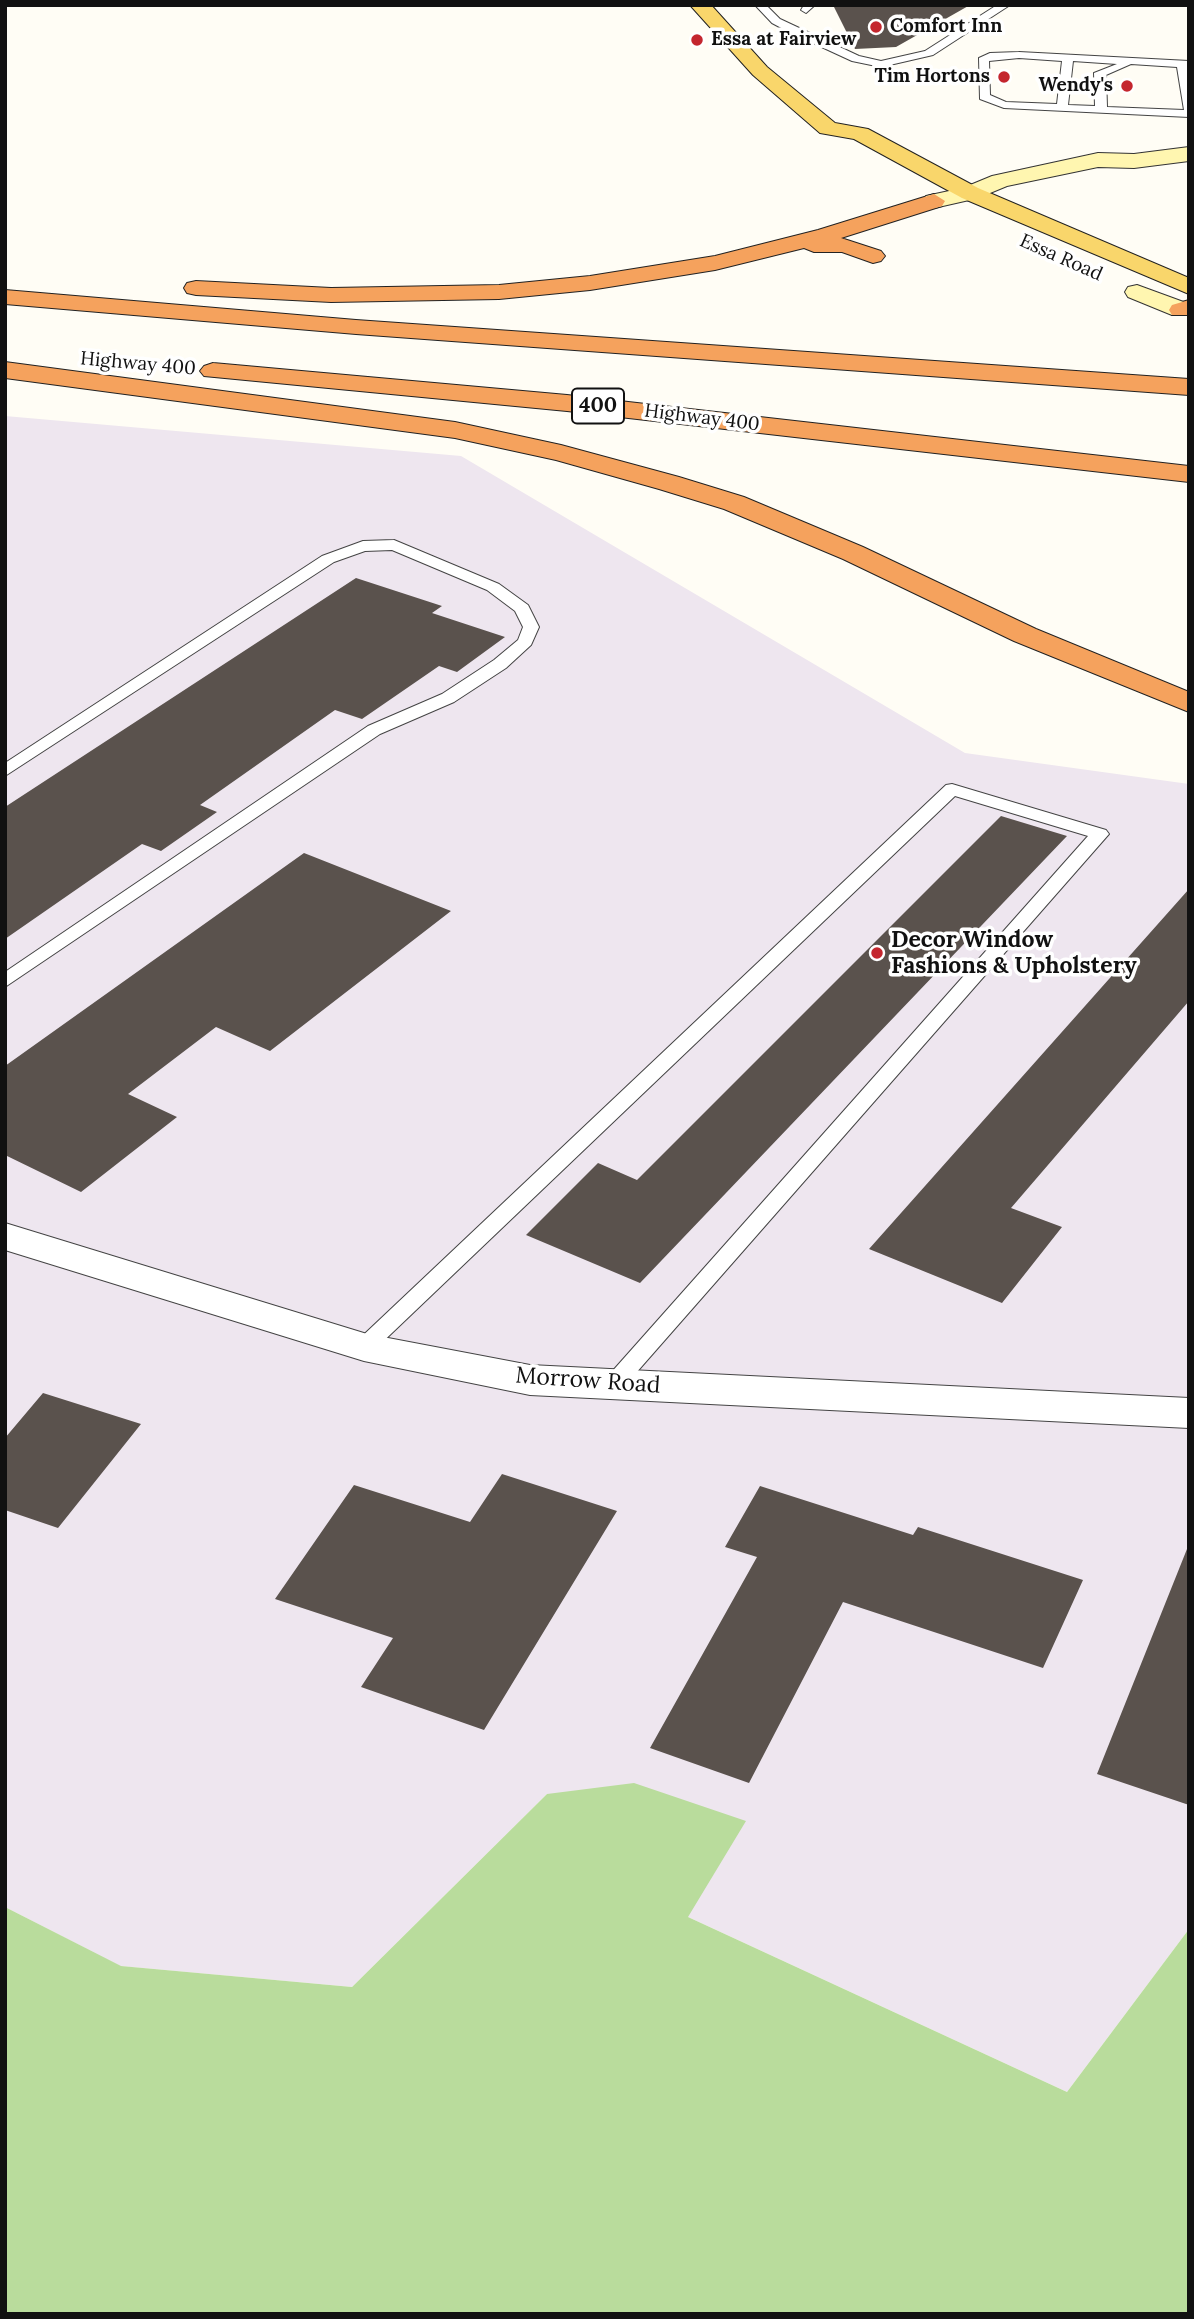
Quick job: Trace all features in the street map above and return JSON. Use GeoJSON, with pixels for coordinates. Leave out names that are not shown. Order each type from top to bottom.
{"type":"FeatureCollection","features":[{"type":"Feature","properties":{"kind":"highway"},"geometry":{"type":"LineString","coordinates":[[5,279],[331,295],[499,292],[590,282],[715,262],[826,234],[934,201]]}},
{"type":"Feature","properties":{"kind":"highway"},"geometry":{"type":"LineString","coordinates":[[715,262],[752,260],[826,244],[845,244],[873,256]]}},
{"type":"Feature","properties":{"kind":"highway"},"geometry":{"type":"LineString","coordinates":[[5,297],[384,329],[1189,387]]}},
{"type":"Feature","properties":{"kind":"highway","name":"Highway 400"},"geometry":{"type":"LineString","coordinates":[[5,352],[567,402],[1189,474]]}},
{"type":"Feature","properties":{"kind":"highway"},"geometry":{"type":"LineString","coordinates":[[5,370],[455,430],[561,453],[669,483],[734,503],[829,543],[1025,635],[1189,703]]}},
{"type":"Feature","properties":{"kind":"main road","name":"Essa Road"},"geometry":{"type":"LineString","coordinates":[[700,5],[760,71],[828,128],[860,134],[1187,304]]}},
{"type":"Feature","properties":{"kind":"main road","name":"Essa Road"},"geometry":{"type":"LineString","coordinates":[[828,128],[829,137],[934,201],[1010,235]]}},
{"type":"Feature","properties":{"kind":"main road","name":"Essa Road"},"geometry":{"type":"LineString","coordinates":[[1112,281],[1137,292]]}},
{"type":"Feature","properties":{"kind":"street"},"geometry":{"type":"LineString","coordinates":[[934,201],[970,193],[1025,190],[1126,167],[1134,161],[1189,154]]}},
{"type":"Feature","properties":{"kind":"street","name":"Essa Road"},"geometry":{"type":"LineString","coordinates":[[1137,292],[1187,304]]}},
{"type":"Feature","properties":{"kind":"street","name":"Morrow Road"},"geometry":{"type":"LineString","coordinates":[[5,1236],[364,1347],[530,1380],[1189,1413]]}},
{"type":"Feature","properties":{"kind":"lane"},"geometry":{"type":"LineString","coordinates":[[761,6],[777,5]]}},
{"type":"Feature","properties":{"kind":"lane"},"geometry":{"type":"LineString","coordinates":[[761,6],[856,59],[881,64],[929,53],[1005,5]]}},
{"type":"Feature","properties":{"kind":"lane"},"geometry":{"type":"LineString","coordinates":[[990,56],[1068,57],[1186,64],[1189,112],[1004,105],[985,97],[983,60],[990,56]]}},
{"type":"Feature","properties":{"kind":"lane"},"geometry":{"type":"LineString","coordinates":[[1062,108],[1068,57]]}},
{"type":"Feature","properties":{"kind":"lane"},"geometry":{"type":"LineString","coordinates":[[1101,110],[1100,73],[1138,62]]}},
{"type":"Feature","properties":{"kind":"lane"},"geometry":{"type":"LineString","coordinates":[[5,771],[328,559],[346,551],[380,544],[394,545],[493,587],[522,608],[531,627],[525,642],[500,664],[448,698],[394,721],[352,745],[5,981]]}},
{"type":"Feature","properties":{"kind":"lane"},"geometry":{"type":"LineString","coordinates":[[364,1347],[952,789],[1100,834],[613,1384]]}},
{"type":"Feature","properties":{"kind":"shaded area"},"geometry":{"type":"Polygon","coordinates":[[[5,416],[461,456],[965,753],[1189,784],[1189,1929],[1067,2092],[688,1917],[547,1794],[352,1987],[120,1966],[5,1907],[5,416]]]}},
{"type":"Feature","properties":{"kind":"green space"},"geometry":{"type":"Polygon","coordinates":[[[634,1783],[746,1821],[688,1917],[1067,2092],[1189,1929],[1189,2314],[5,2314],[5,1907],[121,1966],[352,1987],[547,1794],[634,1783]]]}},
{"type":"Feature","properties":{"kind":"building","name":"Comfort Inn"},"geometry":{"type":"Polygon","coordinates":[[[970,5],[896,47],[855,49],[834,7],[970,5]]]}},
{"type":"Feature","properties":{"kind":"building"},"geometry":{"type":"Polygon","coordinates":[[[356,578],[442,606],[432,613],[505,637],[457,672],[439,666],[362,719],[335,710],[200,805],[217,812],[161,851],[142,844],[5,939],[5,807],[356,578]]]}},
{"type":"Feature","properties":{"kind":"building"},"geometry":{"type":"Polygon","coordinates":[[[1001,816],[1067,836],[640,1283],[526,1235],[598,1163],[637,1180],[1001,816]]]}},
{"type":"Feature","properties":{"kind":"building"},"geometry":{"type":"Polygon","coordinates":[[[304,853],[451,911],[270,1051],[216,1027],[128,1094],[177,1117],[81,1192],[5,1155],[5,1066],[304,853]]]}},
{"type":"Feature","properties":{"kind":"building"},"geometry":{"type":"Polygon","coordinates":[[[1189,889],[1189,1001],[1011,1208],[1062,1227],[1002,1303],[869,1249],[1189,889]]]}},
{"type":"Feature","properties":{"kind":"building"},"geometry":{"type":"Polygon","coordinates":[[[43,1393],[141,1424],[58,1528],[5,1510],[5,1438],[43,1393]]]}},
{"type":"Feature","properties":{"kind":"building"},"geometry":{"type":"Polygon","coordinates":[[[502,1474],[617,1511],[484,1730],[361,1687],[393,1638],[275,1599],[354,1485],[470,1522],[502,1474]]]}},
{"type":"Feature","properties":{"kind":"building"},"geometry":{"type":"Polygon","coordinates":[[[760,1486],[913,1535],[918,1527],[1083,1580],[1043,1668],[843,1602],[749,1783],[650,1748],[757,1557],[725,1547],[760,1486]]]}},
{"type":"Feature","properties":{"kind":"building"},"geometry":{"type":"Polygon","coordinates":[[[1189,1549],[1189,1805],[1097,1774],[1189,1549]]]}},
{"type":"Feature","properties":{"kind":"place","name":"Comfort Inn"},"geometry":{"type":"Point","coordinates":[876,27]}},
{"type":"Feature","properties":{"kind":"place","name":"Essa at Fairview"},"geometry":{"type":"Point","coordinates":[697,40]}},
{"type":"Feature","properties":{"kind":"place","name":"Tim Hortons"},"geometry":{"type":"Point","coordinates":[1004,77]}},
{"type":"Feature","properties":{"kind":"place","name":"Wendy's"},"geometry":{"type":"Point","coordinates":[1127,86]}},
{"type":"Feature","properties":{"kind":"place","name":"Decor Window Fashions & Upholstery"},"geometry":{"type":"Point","coordinates":[877,953]}}]}
